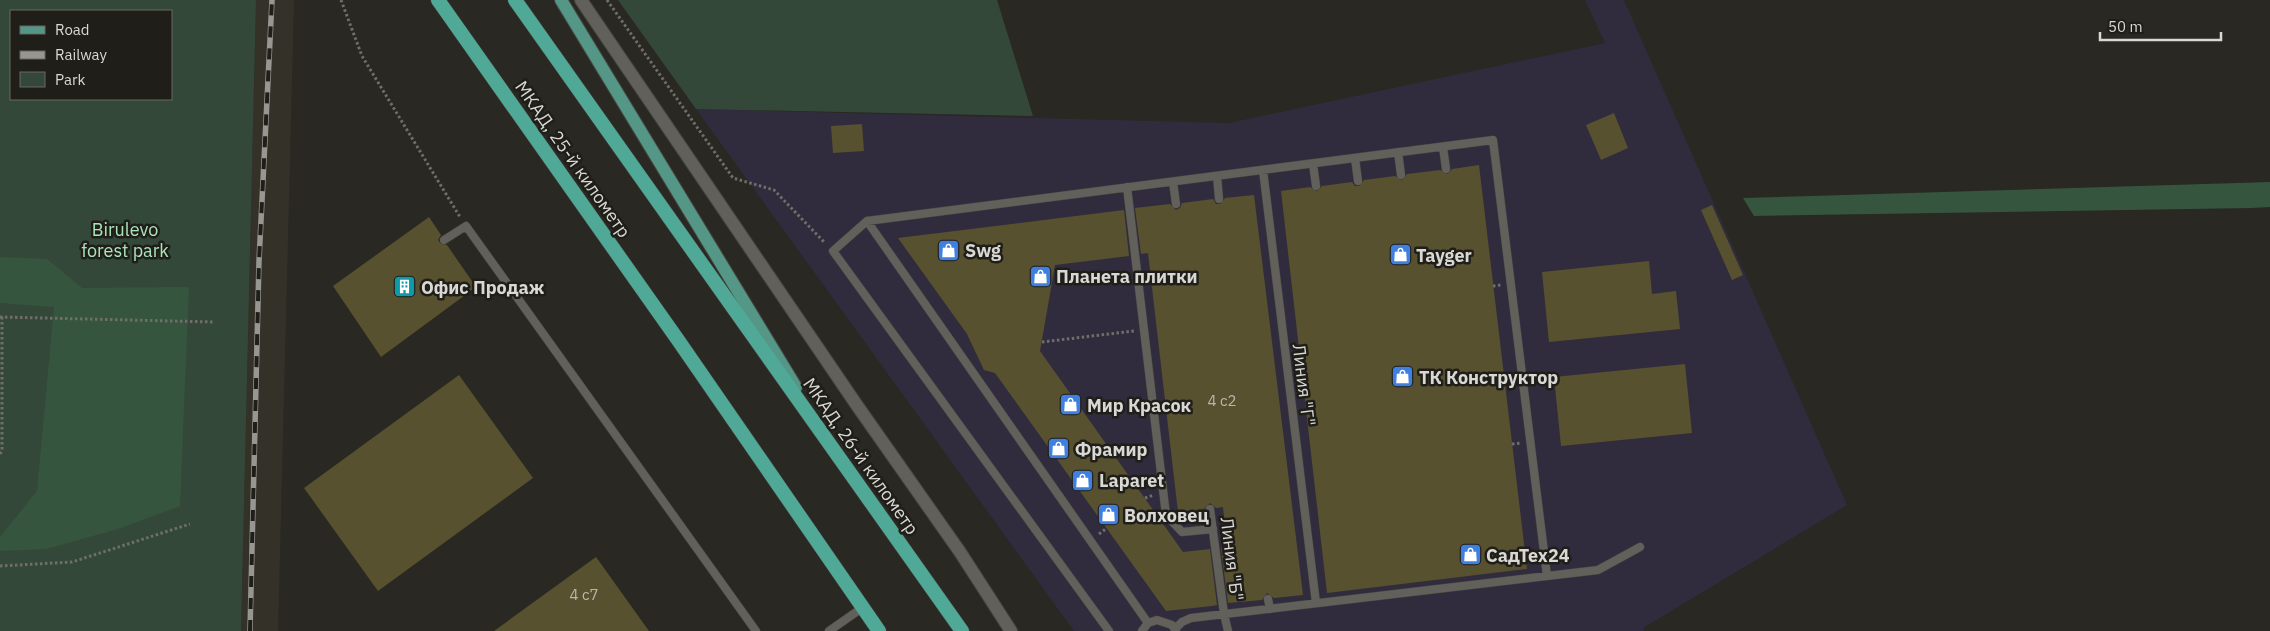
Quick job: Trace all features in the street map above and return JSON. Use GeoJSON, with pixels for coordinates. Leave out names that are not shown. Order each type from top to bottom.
{"type":"FeatureCollection","features":[{"type":"Feature","properties":{"kind":"highway","name":"МКАД, 25-й километр"},"geometry":{"type":"LineString","coordinates":[[438,0],[678,340],[862,608]]}},
{"type":"Feature","properties":{"kind":"highway","name":"МКАД, 26-й километр"},"geometry":{"type":"LineString","coordinates":[[514,0],[962,631]]}},
{"type":"Feature","properties":{"kind":"highway"},"geometry":{"type":"LineString","coordinates":[[862,608],[879,631]]}},
{"type":"Feature","properties":{"kind":"main road"},"geometry":{"type":"LineString","coordinates":[[561,0],[840,460]]}},
{"type":"Feature","properties":{"kind":"street"},"geometry":{"type":"LineString","coordinates":[[582,0],[856,404],[960,552],[1011,631]]}},
{"type":"Feature","properties":{"kind":"lane"},"geometry":{"type":"LineString","coordinates":[[1109,631],[833,251],[867,221],[1493,140],[1547,576]]}},
{"type":"Feature","properties":{"kind":"lane"},"geometry":{"type":"LineString","coordinates":[[1444,147],[1446,169]]}},
{"type":"Feature","properties":{"kind":"lane"},"geometry":{"type":"LineString","coordinates":[[1398,152],[1401,175]]}},
{"type":"Feature","properties":{"kind":"lane"},"geometry":{"type":"LineString","coordinates":[[1355,158],[1358,181]]}},
{"type":"Feature","properties":{"kind":"lane"},"geometry":{"type":"LineString","coordinates":[[1313,164],[1316,186]]}},
{"type":"Feature","properties":{"kind":"lane","name":"Линия \"Г\""},"geometry":{"type":"LineString","coordinates":[[1263,170],[1316,604]]}},
{"type":"Feature","properties":{"kind":"lane"},"geometry":{"type":"LineString","coordinates":[[1217,176],[1219,198]]}},
{"type":"Feature","properties":{"kind":"lane"},"geometry":{"type":"LineString","coordinates":[[1173,182],[1176,204]]}},
{"type":"Feature","properties":{"kind":"lane"},"geometry":{"type":"LineString","coordinates":[[1127,187],[1166,515],[1182,532],[1213,529]]}},
{"type":"Feature","properties":{"kind":"lane"},"geometry":{"type":"LineString","coordinates":[[867,221],[1148,623]]}},
{"type":"Feature","properties":{"kind":"lane"},"geometry":{"type":"LineString","coordinates":[[444,240],[466,226],[756,631]]}},
{"type":"Feature","properties":{"kind":"lane","name":"Линия \"Б\""},"geometry":{"type":"LineString","coordinates":[[1210,509],[1228,631]]}},
{"type":"Feature","properties":{"kind":"lane"},"geometry":{"type":"LineString","coordinates":[[1142,631],[1148,623],[1164,620],[1176,630],[1182,622],[1191,618],[1598,570],[1640,547]]}},
{"type":"Feature","properties":{"kind":"lane"},"geometry":{"type":"LineString","coordinates":[[1496,573],[1497,582]]}},
{"type":"Feature","properties":{"kind":"lane"},"geometry":{"type":"LineString","coordinates":[[1449,578],[1450,587]]}},
{"type":"Feature","properties":{"kind":"lane"},"geometry":{"type":"LineString","coordinates":[[1405,583],[1406,593]]}},
{"type":"Feature","properties":{"kind":"lane"},"geometry":{"type":"LineString","coordinates":[[1363,588],[1364,598]]}},
{"type":"Feature","properties":{"kind":"lane"},"geometry":{"type":"LineString","coordinates":[[1268,599],[1270,609]]}},
{"type":"Feature","properties":{"kind":"lane"},"geometry":{"type":"LineString","coordinates":[[829,631],[862,608]]}},
{"type":"Feature","properties":{"kind":"path"},"geometry":{"type":"LineString","coordinates":[[341,0],[362,56],[466,226]]}},
{"type":"Feature","properties":{"kind":"path"},"geometry":{"type":"LineString","coordinates":[[607,0],[732,178],[774,190],[833,251]]}},
{"type":"Feature","properties":{"kind":"path"},"geometry":{"type":"LineString","coordinates":[[0,454],[2,451],[1,317],[215,322]]}},
{"type":"Feature","properties":{"kind":"path"},"geometry":{"type":"LineString","coordinates":[[1042,342],[1143,330]]}},
{"type":"Feature","properties":{"kind":"path"},"geometry":{"type":"LineString","coordinates":[[0,566],[72,562],[190,524]]}},
{"type":"Feature","properties":{"kind":"shaded area"},"geometry":{"type":"Polygon","coordinates":[[[256,0],[294,0],[278,631],[241,631],[256,0]]]}},
{"type":"Feature","properties":{"kind":"shaded area"},"geometry":{"type":"Polygon","coordinates":[[[1585,0],[1624,0],[1847,505],[1643,628],[1644,631],[1074,631],[696,109],[1229,123],[1605,43],[1585,0]]]}},
{"type":"Feature","properties":{"kind":"green space","name":"Birulevo forest park"},"geometry":{"type":"Polygon","coordinates":[[[0,0],[256,0],[241,631],[0,631],[0,0]]]}},
{"type":"Feature","properties":{"kind":"green space"},"geometry":{"type":"Polygon","coordinates":[[[618,0],[997,0],[1033,116],[696,109],[618,0]]]}},
{"type":"Feature","properties":{"kind":"green space"},"geometry":{"type":"Polygon","coordinates":[[[2270,182],[2270,207],[2251,208],[1754,216],[1743,198],[2270,182]]]}},
{"type":"Feature","properties":{"kind":"green space"},"geometry":{"type":"Polygon","coordinates":[[[0,257],[47,259],[82,288],[189,287],[180,506],[118,529],[46,549],[0,551],[0,537],[37,491],[54,307],[0,303],[0,257]]]}},
{"type":"Feature","properties":{"kind":"building"},"geometry":{"type":"Polygon","coordinates":[[[1614,113],[1628,148],[1601,160],[1586,125],[1614,113]]]}},
{"type":"Feature","properties":{"kind":"building"},"geometry":{"type":"Polygon","coordinates":[[[862,124],[864,151],[833,153],[831,126],[862,124]]]}},
{"type":"Feature","properties":{"kind":"building","name":"ТК Конструктор"},"geometry":{"type":"Polygon","coordinates":[[[1479,165],[1527,569],[1327,593],[1281,191],[1310,187],[1317,191],[1322,186],[1352,182],[1355,186],[1359,186],[1364,180],[1395,176],[1402,180],[1407,174],[1440,170],[1447,174],[1452,169],[1479,165]]]}},
{"type":"Feature","properties":{"kind":"building"},"geometry":{"type":"Polygon","coordinates":[[[1254,195],[1303,595],[1274,598],[1267,593],[1262,600],[1228,603],[1221,548],[1227,547],[1223,507],[1216,508],[1210,503],[1204,509],[1178,512],[1148,253],[1141,254],[1135,208],[1170,204],[1176,210],[1180,208],[1182,203],[1213,199],[1216,204],[1220,204],[1225,198],[1254,195]]]}},
{"type":"Feature","properties":{"kind":"building"},"geometry":{"type":"Polygon","coordinates":[[[1712,205],[1743,275],[1732,280],[1701,210],[1712,205]]]}},
{"type":"Feature","properties":{"kind":"building"},"geometry":{"type":"Polygon","coordinates":[[[1124,210],[1129,256],[1055,265],[1040,351],[1183,552],[1210,549],[1217,605],[1166,611],[995,373],[984,370],[967,334],[898,238],[1124,210]]]}},
{"type":"Feature","properties":{"kind":"building","name":"Офис Продаж"},"geometry":{"type":"Polygon","coordinates":[[[429,217],[441,235],[438,240],[440,243],[447,245],[476,287],[381,357],[333,286],[429,217]]]}},
{"type":"Feature","properties":{"kind":"building"},"geometry":{"type":"Polygon","coordinates":[[[1649,261],[1652,294],[1676,291],[1680,329],[1549,342],[1542,272],[1649,261]]]}},
{"type":"Feature","properties":{"kind":"building"},"geometry":{"type":"Polygon","coordinates":[[[1685,364],[1692,433],[1561,446],[1554,377],[1685,364]]]}},
{"type":"Feature","properties":{"kind":"building"},"geometry":{"type":"Polygon","coordinates":[[[459,375],[533,478],[378,591],[304,488],[459,375]]]}},
{"type":"Feature","properties":{"kind":"building"},"geometry":{"type":"Polygon","coordinates":[[[596,557],[649,631],[494,631],[596,557]]]}},
{"type":"Feature","properties":{"kind":"railway"},"geometry":{"type":"LineString","coordinates":[[250,631],[259,261],[272,0]]}},
{"type":"Feature","properties":{"kind":"place","name":"Swg"},"geometry":{"type":"Point","coordinates":[949,250]}},
{"type":"Feature","properties":{"kind":"place","name":"Tayger"},"geometry":{"type":"Point","coordinates":[1400,255]}},
{"type":"Feature","properties":{"kind":"place","name":"Планета плитки"},"geometry":{"type":"Point","coordinates":[1040,276]}},
{"type":"Feature","properties":{"kind":"place","name":"Офис Продаж"},"geometry":{"type":"Point","coordinates":[405,287]}},
{"type":"Feature","properties":{"kind":"place","name":"ТК Конструктор"},"geometry":{"type":"Point","coordinates":[1403,377]}},
{"type":"Feature","properties":{"kind":"place","name":"Мир Красок"},"geometry":{"type":"Point","coordinates":[1071,405]}},
{"type":"Feature","properties":{"kind":"place","name":"Фрамир"},"geometry":{"type":"Point","coordinates":[1059,449]}},
{"type":"Feature","properties":{"kind":"place","name":"Laparet"},"geometry":{"type":"Point","coordinates":[1083,480]}},
{"type":"Feature","properties":{"kind":"place","name":"Волховец"},"geometry":{"type":"Point","coordinates":[1108,515]}},
{"type":"Feature","properties":{"kind":"place","name":"СадТех24"},"geometry":{"type":"Point","coordinates":[1470,555]}}]}
